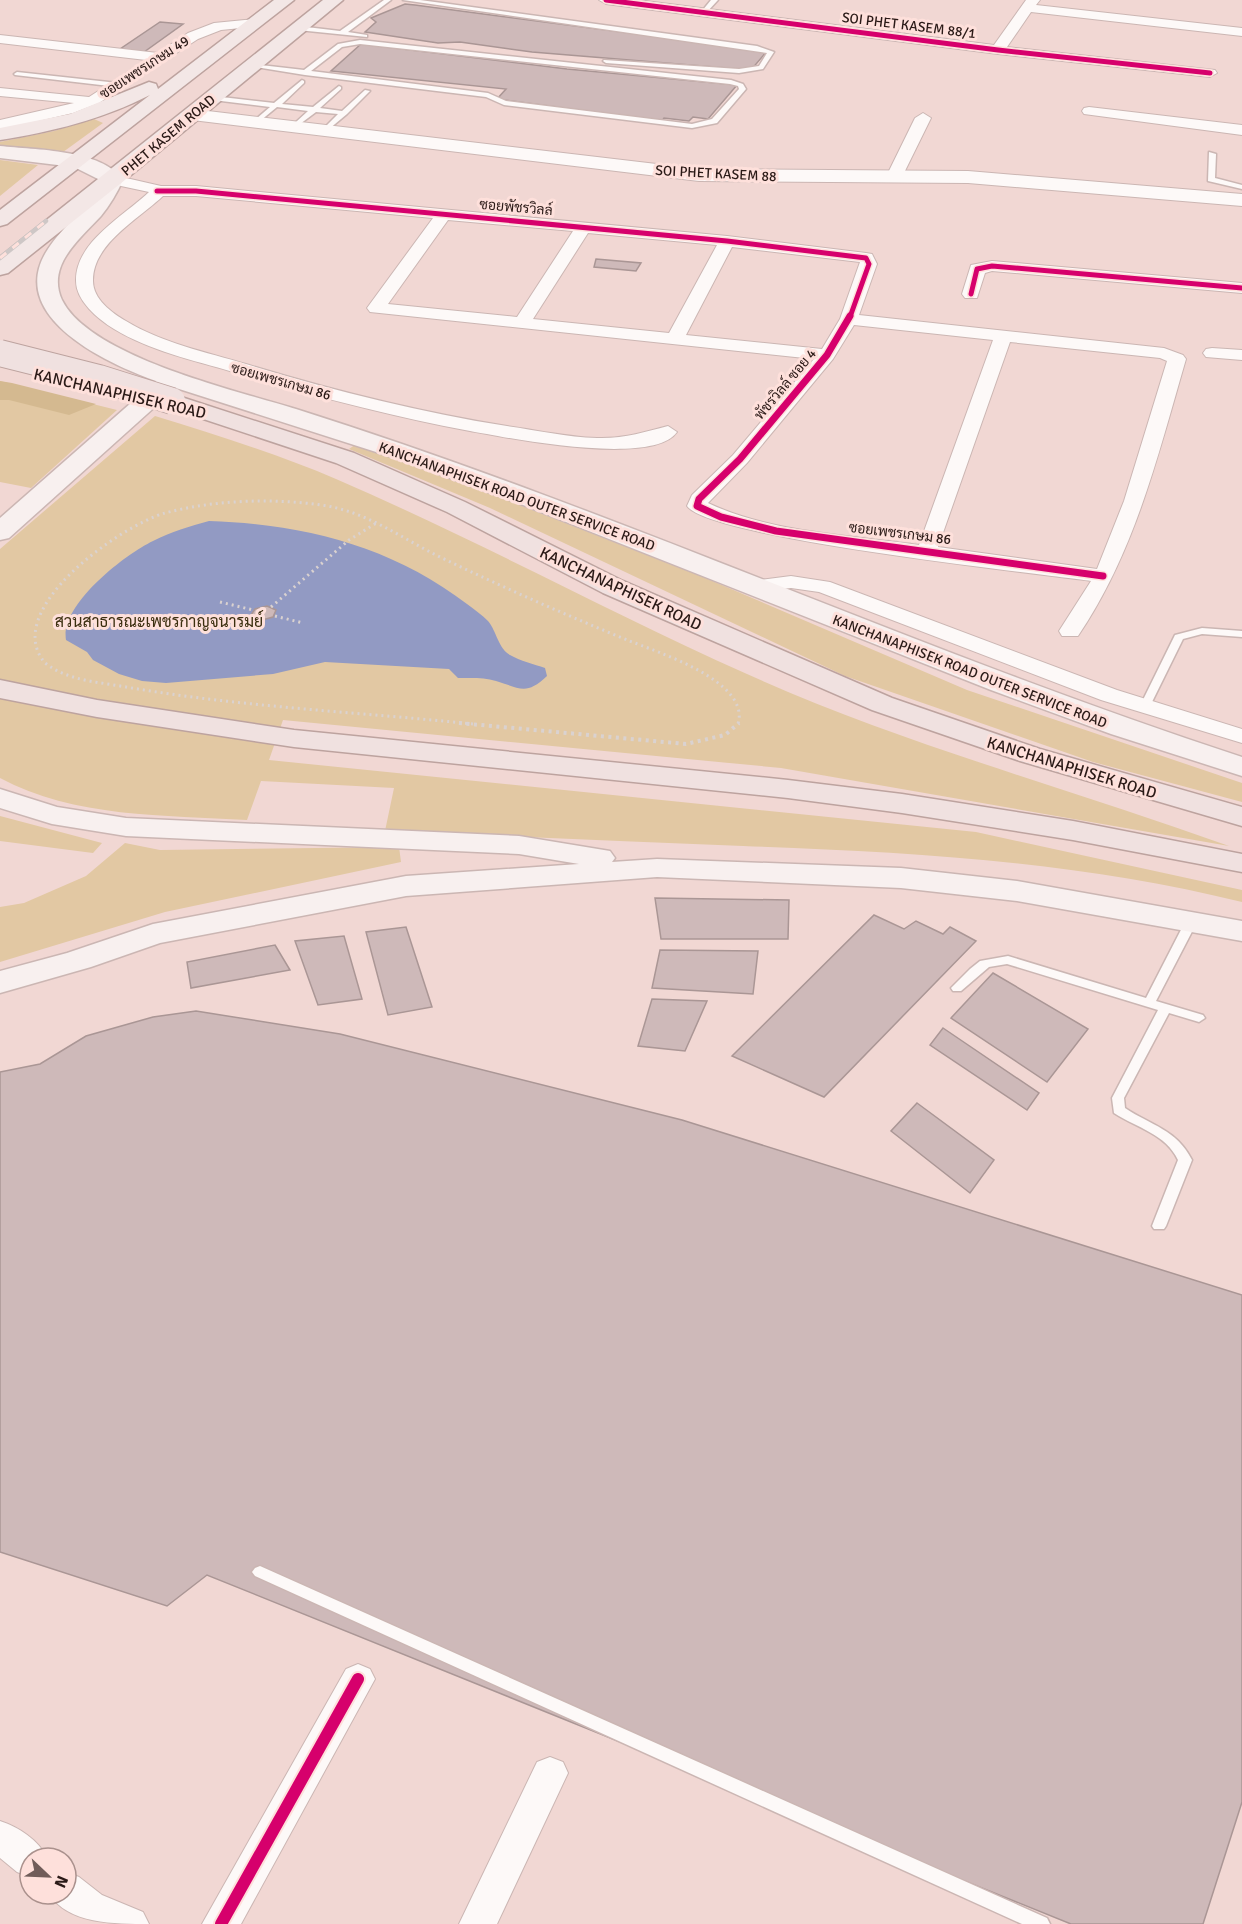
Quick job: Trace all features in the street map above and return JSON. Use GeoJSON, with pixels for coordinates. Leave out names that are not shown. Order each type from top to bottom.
{"type":"FeatureCollection","features":[{"type":"Feature","properties":{"kind":"highway"},"geometry":{"type":"LineString","coordinates":[[0,353],[99,378],[172,389]]}},
{"type":"Feature","properties":{"kind":"highway","name":"KANCHANAPHISEK ROAD"},"geometry":{"type":"LineString","coordinates":[[0,366],[172,389],[345,458],[456,507],[613,587],[882,704],[1030,755],[1242,817]]}},
{"type":"Feature","properties":{"kind":"highway"},"geometry":{"type":"LineString","coordinates":[[0,689],[58,702],[217,729],[322,743],[790,789],[950,810],[1107,836],[1242,864]]}},
{"type":"Feature","properties":{"kind":"main road","name":"PHET KASEM ROAD"},"geometry":{"type":"LineString","coordinates":[[0,220],[285,0]]}},
{"type":"Feature","properties":{"kind":"main road","name":"PHET KASEM ROAD"},"geometry":{"type":"LineString","coordinates":[[0,266],[113,180],[334,0]]}},
{"type":"Feature","properties":{"kind":"main road"},"geometry":{"type":"LineString","coordinates":[[0,134],[71,120],[108,108],[227,45]]}},
{"type":"Feature","properties":{"kind":"main road"},"geometry":{"type":"LineString","coordinates":[[103,141],[138,144],[164,138]]}},
{"type":"Feature","properties":{"kind":"main road"},"geometry":{"type":"LineString","coordinates":[[0,152],[97,167],[109,174],[113,180]]}},
{"type":"Feature","properties":{"kind":"main road","name":"KANCHANAPHISEK ROAD OUTER SERVICE ROAD"},"geometry":{"type":"LineString","coordinates":[[113,180],[104,200],[54,257],[49,269],[48,289],[62,316],[77,330],[172,389],[422,460],[591,522],[905,648],[1171,746],[1242,767]]}},
{"type":"Feature","properties":{"kind":"main road"},"geometry":{"type":"LineString","coordinates":[[0,256],[3,261],[0,266]]}},
{"type":"Feature","properties":{"kind":"main road"},"geometry":{"type":"LineString","coordinates":[[0,532],[172,389]]}},
{"type":"Feature","properties":{"kind":"main road"},"geometry":{"type":"LineString","coordinates":[[0,798],[52,815],[126,827],[519,845],[657,868]]}},
{"type":"Feature","properties":{"kind":"main road"},"geometry":{"type":"LineString","coordinates":[[0,981],[79,960],[153,934],[406,886],[657,868],[901,878],[1017,891],[1242,931]]}},
{"type":"Feature","properties":{"kind":"street","name":"SOI PHET KASEM 88/1"},"geometry":{"type":"LineString","coordinates":[[606,0],[998,50],[1210,73]]}},
{"type":"Feature","properties":{"kind":"street"},"geometry":{"type":"LineString","coordinates":[[998,50],[1030,4],[1138,14],[1240,28],[1227,47]]}},
{"type":"Feature","properties":{"kind":"street"},"geometry":{"type":"LineString","coordinates":[[1124,35],[1138,14]]}},
{"type":"Feature","properties":{"kind":"street","name":"ซอยเพชรเกษม 49"},"geometry":{"type":"LineString","coordinates":[[0,125],[68,110],[94,100],[159,57],[208,29],[255,23]]}},
{"type":"Feature","properties":{"kind":"street"},"geometry":{"type":"LineString","coordinates":[[0,39],[159,57]]}},
{"type":"Feature","properties":{"kind":"street"},"geometry":{"type":"LineString","coordinates":[[0,92],[94,100]]}},
{"type":"Feature","properties":{"kind":"street"},"geometry":{"type":"LineString","coordinates":[[1089,111],[1242,130]]}},
{"type":"Feature","properties":{"kind":"street","name":"SOI PHET KASEM 88"},"geometry":{"type":"LineString","coordinates":[[191,115],[699,175],[1025,181],[1242,200]]}},
{"type":"Feature","properties":{"kind":"street"},"geometry":{"type":"LineString","coordinates":[[894,177],[923,118]]}},
{"type":"Feature","properties":{"kind":"street"},"geometry":{"type":"LineString","coordinates":[[113,180],[152,187],[157,191]]}},
{"type":"Feature","properties":{"kind":"street","name":"ซอยพัชรวิลล์"},"geometry":{"type":"LineString","coordinates":[[157,191],[196,191],[727,241],[852,254],[866,258],[869,264]]}},
{"type":"Feature","properties":{"kind":"street","name":"ซอยเพชรเกษม 86"},"geometry":{"type":"LineString","coordinates":[[157,191],[154,197],[102,244],[88,263],[84,282],[91,298],[104,314],[127,329],[196,356],[316,392],[446,421],[605,444],[648,441],[668,432]]}},
{"type":"Feature","properties":{"kind":"street"},"geometry":{"type":"LineString","coordinates":[[444,214],[376,308],[827,355]]}},
{"type":"Feature","properties":{"kind":"street"},"geometry":{"type":"LineString","coordinates":[[521,324],[584,227]]}},
{"type":"Feature","properties":{"kind":"street"},"geometry":{"type":"LineString","coordinates":[[674,340],[727,241]]}},
{"type":"Feature","properties":{"kind":"street","name":"พัชรวิลล์ ซอย 4"},"geometry":{"type":"LineString","coordinates":[[698,506],[699,499],[740,459],[827,355],[849,319],[869,264]]}},
{"type":"Feature","properties":{"kind":"street"},"geometry":{"type":"LineString","coordinates":[[971,294],[977,269],[992,266],[1242,288]]}},
{"type":"Feature","properties":{"kind":"street"},"geometry":{"type":"LineString","coordinates":[[849,319],[1164,353],[1178,359],[1121,538],[1097,593],[1070,631]]}},
{"type":"Feature","properties":{"kind":"street"},"geometry":{"type":"LineString","coordinates":[[927,550],[1003,336]]}},
{"type":"Feature","properties":{"kind":"street"},"geometry":{"type":"LineString","coordinates":[[1212,353],[1242,355]]}},
{"type":"Feature","properties":{"kind":"street","name":"ซอยเพชรเกษม 86"},"geometry":{"type":"LineString","coordinates":[[698,506],[721,517],[776,531],[1103,576]]}},
{"type":"Feature","properties":{"kind":"street"},"geometry":{"type":"LineString","coordinates":[[752,586],[791,582],[823,586],[1145,706],[1242,736]]}},
{"type":"Feature","properties":{"kind":"street"},"geometry":{"type":"LineString","coordinates":[[905,648],[928,627]]}},
{"type":"Feature","properties":{"kind":"street"},"geometry":{"type":"LineString","coordinates":[[221,1924],[358,1679]]}},
{"type":"Feature","properties":{"kind":"street"},"geometry":{"type":"LineString","coordinates":[[478,1924],[550,1773]]}},
{"type":"Feature","properties":{"kind":"street"},"geometry":{"type":"LineString","coordinates":[[0,1837],[18,1851]]}},
{"type":"Feature","properties":{"kind":"street"},"geometry":{"type":"LineString","coordinates":[[78,1898],[89,1907],[130,1924]]}},
{"type":"Feature","properties":{"kind":"lane"},"geometry":{"type":"LineString","coordinates":[[342,33],[388,0]]}},
{"type":"Feature","properties":{"kind":"lane"},"geometry":{"type":"LineString","coordinates":[[298,28],[739,71],[761,68],[771,52],[757,48],[406,0]]}},
{"type":"Feature","properties":{"kind":"lane"},"geometry":{"type":"LineString","coordinates":[[704,12],[715,0]]}},
{"type":"Feature","properties":{"kind":"lane"},"geometry":{"type":"LineString","coordinates":[[252,66],[305,73],[488,94],[504,103],[692,126],[714,121],[743,89],[741,84],[731,82],[360,42],[340,45],[305,73]]}},
{"type":"Feature","properties":{"kind":"lane"},"geometry":{"type":"LineString","coordinates":[[17,74],[118,85]]}},
{"type":"Feature","properties":{"kind":"lane"},"geometry":{"type":"LineString","coordinates":[[260,119],[302,82]]}},
{"type":"Feature","properties":{"kind":"lane"},"geometry":{"type":"LineString","coordinates":[[300,122],[339,88]]}},
{"type":"Feature","properties":{"kind":"lane"},"geometry":{"type":"LineString","coordinates":[[329,127],[367,91]]}},
{"type":"Feature","properties":{"kind":"lane"},"geometry":{"type":"LineString","coordinates":[[213,98],[345,113]]}},
{"type":"Feature","properties":{"kind":"lane"},"geometry":{"type":"LineString","coordinates":[[1212,154],[1211,179],[1242,187]]}},
{"type":"Feature","properties":{"kind":"lane"},"geometry":{"type":"LineString","coordinates":[[1145,706],[1179,637],[1188,632],[1203,630],[1242,634]]}},
{"type":"Feature","properties":{"kind":"lane"},"geometry":{"type":"LineString","coordinates":[[1149,1003],[1191,922]]}},
{"type":"Feature","properties":{"kind":"lane"},"geometry":{"type":"LineString","coordinates":[[957,988],[982,964],[992,960],[1008,960],[1199,1018]]}},
{"type":"Feature","properties":{"kind":"lane"},"geometry":{"type":"LineString","coordinates":[[1159,1226],[1185,1160],[1180,1145],[1166,1135],[1134,1121],[1119,1110],[1118,1098],[1165,1008]]}},
{"type":"Feature","properties":{"kind":"lane"},"geometry":{"type":"LineString","coordinates":[[260,1572],[1041,1924]]}},
{"type":"Feature","properties":{"kind":"path"},"geometry":{"type":"LineString","coordinates":[[35,656],[46,666],[69,676],[158,693],[216,701],[686,744],[707,743],[726,736],[737,726],[740,716],[738,706],[723,689],[694,668],[510,591],[421,548],[379,521],[346,509],[311,503],[274,501],[201,506],[146,519],[88,554],[52,585]]}},
{"type":"Feature","properties":{"kind":"path"},"geometry":{"type":"LineString","coordinates":[[271,607],[349,540],[379,521]]}},
{"type":"Feature","properties":{"kind":"path"},"geometry":{"type":"LineString","coordinates":[[220,602],[253,610]]}},
{"type":"Feature","properties":{"kind":"path"},"geometry":{"type":"LineString","coordinates":[[275,616],[303,623]]}},
{"type":"Feature","properties":{"kind":"green space"},"geometry":{"type":"Polygon","coordinates":[[[94,119],[103,123],[59,155],[0,147],[0,142],[54,131],[94,119]]]}},
{"type":"Feature","properties":{"kind":"green space"},"geometry":{"type":"Polygon","coordinates":[[[0,160],[38,165],[0,196],[0,160]]]}},
{"type":"Feature","properties":{"kind":"green space"},"geometry":{"type":"Polygon","coordinates":[[[0,381],[117,410],[31,488],[0,482],[0,381]]]}},
{"type":"Feature","properties":{"kind":"green space","name":"สวนสาธารณะเพชรกาญจนารมย์"},"geometry":{"type":"Polygon","coordinates":[[[155,416],[269,453],[336,479],[439,526],[695,650],[806,699],[925,744],[1229,846],[781,768],[283,720],[269,760],[976,832],[1242,890],[1242,902],[1118,877],[994,861],[806,848],[385,831],[394,788],[261,781],[247,820],[152,815],[89,808],[28,791],[0,778],[0,549],[155,416]]]}},
{"type":"Feature","properties":{"kind":"green space"},"geometry":{"type":"Polygon","coordinates":[[[359,442],[703,577],[967,690],[1242,783],[1242,802],[1093,762],[845,676],[490,508],[349,449],[359,442]]]}},
{"type":"Feature","properties":{"kind":"green space"},"geometry":{"type":"Polygon","coordinates":[[[0,816],[102,843],[93,853],[0,841],[0,816]]]}},
{"type":"Feature","properties":{"kind":"green space"},"geometry":{"type":"Polygon","coordinates":[[[125,843],[160,850],[399,847],[401,862],[165,912],[0,962],[0,907],[24,903],[86,876],[125,843]]]}},
{"type":"Feature","properties":{"kind":"shaded area"},"geometry":{"type":"Polygon","coordinates":[[[0,381],[96,404],[69,415],[9,400],[0,400],[0,381]]]}},
{"type":"Feature","properties":{"kind":"water"},"geometry":{"type":"Polygon","coordinates":[[[209,521],[279,527],[312,533],[377,553],[408,567],[438,584],[478,612],[488,621],[506,652],[518,659],[545,668],[547,676],[534,686],[523,689],[487,679],[458,678],[449,669],[325,662],[273,674],[166,683],[142,681],[119,674],[93,660],[87,652],[66,640],[67,626],[73,612],[83,597],[111,569],[153,541],[209,521]]]}},
{"type":"Feature","properties":{"kind":"building"},"geometry":{"type":"Polygon","coordinates":[[[405,4],[767,51],[751,70],[532,52],[460,42],[438,43],[365,32],[376,22],[371,18],[405,4]]]}},
{"type":"Feature","properties":{"kind":"building"},"geometry":{"type":"Polygon","coordinates":[[[160,22],[183,24],[144,52],[120,49],[160,22]]]}},
{"type":"Feature","properties":{"kind":"building"},"geometry":{"type":"Polygon","coordinates":[[[361,44],[567,69],[737,85],[708,119],[693,117],[689,121],[664,118],[662,121],[497,99],[506,89],[331,71],[361,44]]]}},
{"type":"Feature","properties":{"kind":"building"},"geometry":{"type":"Polygon","coordinates":[[[596,259],[641,263],[636,271],[594,267],[596,259]]]}},
{"type":"Feature","properties":{"kind":"building"},"geometry":{"type":"Polygon","coordinates":[[[267,606],[276,610],[273,617],[262,620],[251,615],[255,609],[267,606]]]}},
{"type":"Feature","properties":{"kind":"building"},"geometry":{"type":"Polygon","coordinates":[[[655,898],[789,900],[788,939],[661,939],[655,898]]]}},
{"type":"Feature","properties":{"kind":"building"},"geometry":{"type":"Polygon","coordinates":[[[874,915],[904,929],[916,921],[943,934],[950,927],[976,941],[824,1097],[732,1056],[874,915]]]}},
{"type":"Feature","properties":{"kind":"building"},"geometry":{"type":"Polygon","coordinates":[[[406,927],[432,1007],[388,1015],[366,932],[406,927]]]}},
{"type":"Feature","properties":{"kind":"building"},"geometry":{"type":"Polygon","coordinates":[[[344,936],[362,999],[318,1005],[295,941],[344,936]]]}},
{"type":"Feature","properties":{"kind":"building"},"geometry":{"type":"Polygon","coordinates":[[[275,945],[290,970],[191,988],[187,962],[275,945]]]}},
{"type":"Feature","properties":{"kind":"building"},"geometry":{"type":"Polygon","coordinates":[[[660,950],[758,951],[753,994],[652,988],[660,950]]]}},
{"type":"Feature","properties":{"kind":"building"},"geometry":{"type":"Polygon","coordinates":[[[993,973],[1088,1029],[1047,1082],[951,1018],[993,973]]]}},
{"type":"Feature","properties":{"kind":"building"},"geometry":{"type":"Polygon","coordinates":[[[652,999],[707,1001],[685,1051],[638,1046],[652,999]]]}},
{"type":"Feature","properties":{"kind":"building"},"geometry":{"type":"Polygon","coordinates":[[[196,1011],[340,1034],[682,1120],[1242,1295],[1242,1802],[1203,1924],[1071,1924],[207,1575],[167,1606],[0,1552],[0,1072],[40,1064],[86,1036],[153,1017],[196,1011]]]}},
{"type":"Feature","properties":{"kind":"building"},"geometry":{"type":"Polygon","coordinates":[[[943,1028],[1039,1093],[1027,1110],[930,1045],[943,1028]]]}},
{"type":"Feature","properties":{"kind":"building"},"geometry":{"type":"Polygon","coordinates":[[[917,1103],[994,1160],[970,1193],[891,1131],[917,1103]]]}},
{"type":"Feature","properties":{"kind":"railway"},"geometry":{"type":"LineString","coordinates":[[0,258],[46,221]]}},
{"type":"Feature","properties":{"kind":"cycle path"},"geometry":{"type":"LineString","coordinates":[[606,0],[998,50],[1210,73]]}},
{"type":"Feature","properties":{"kind":"cycle path"},"geometry":{"type":"LineString","coordinates":[[157,191],[196,191],[727,241],[866,258],[869,264],[849,319],[827,355],[740,459],[699,499],[697,506],[721,517],[776,531],[1103,576]]}},
{"type":"Feature","properties":{"kind":"cycle path"},"geometry":{"type":"LineString","coordinates":[[971,294],[977,269],[992,266],[1242,288]]}},
{"type":"Feature","properties":{"kind":"cycle path"},"geometry":{"type":"LineString","coordinates":[[221,1924],[358,1679]]}}]}
